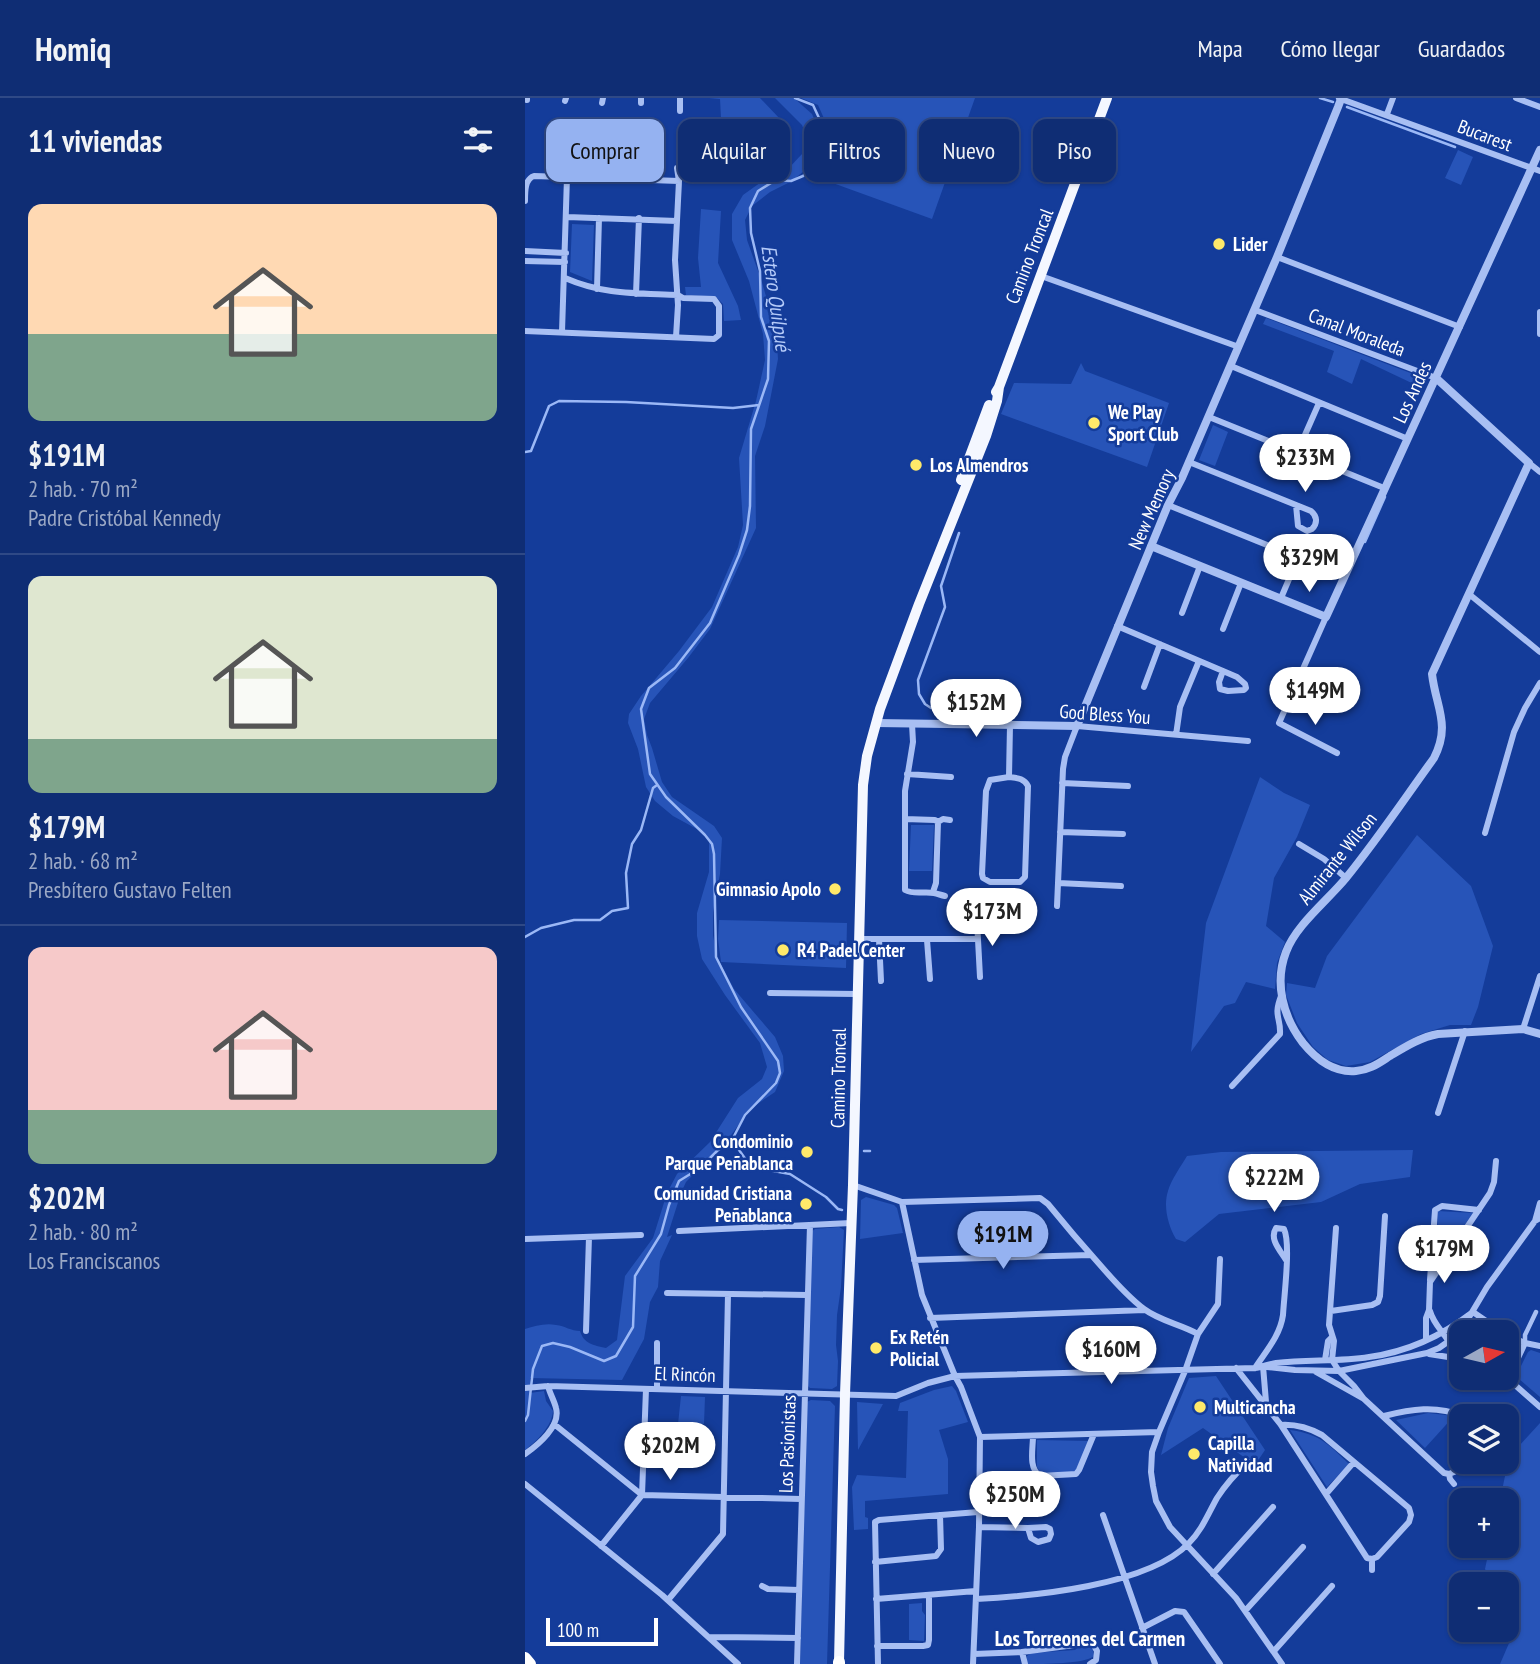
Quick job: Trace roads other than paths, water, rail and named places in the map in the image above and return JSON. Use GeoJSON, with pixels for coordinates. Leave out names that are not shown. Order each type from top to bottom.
{"type":"FeatureCollection","features":[{"type":"Feature","properties":{"kind":"highway"},"geometry":{"type":"LineString","coordinates":[[525,1658],[530,1664]]}},
{"type":"Feature","properties":{"kind":"main road","name":"Camino Troncal"},"geometry":{"type":"LineString","coordinates":[[839,1664],[863,785],[867,756],[876,723],[919,604],[986,436],[999,387],[1107,98]]}},
{"type":"Feature","properties":{"kind":"street"},"geometry":{"type":"LineString","coordinates":[[680,98],[680,111]]}},
{"type":"Feature","properties":{"kind":"street","name":"Bucarest"},"geometry":{"type":"LineString","coordinates":[[1341,98],[1536,170]]}},
{"type":"Feature","properties":{"kind":"street","name":"New Memory"},"geometry":{"type":"LineString","coordinates":[[1057,906],[1065,757],[1117,626],[1255,310],[1341,98]]}},
{"type":"Feature","properties":{"kind":"street"},"geometry":{"type":"LineString","coordinates":[[1387,114],[1393,98]]}},
{"type":"Feature","properties":{"kind":"street"},"geometry":{"type":"LineString","coordinates":[[1516,98],[1540,107]]}},
{"type":"Feature","properties":{"kind":"street","name":"Los Andes"},"geometry":{"type":"LineString","coordinates":[[1337,753],[1279,723],[1384,488],[1536,170],[1540,150]]}},
{"type":"Feature","properties":{"kind":"street"},"geometry":{"type":"LineString","coordinates":[[677,169],[678,175]]}},
{"type":"Feature","properties":{"kind":"street"},"geometry":{"type":"LineString","coordinates":[[525,201],[528,178],[546,176]]}},
{"type":"Feature","properties":{"kind":"street"},"geometry":{"type":"LineString","coordinates":[[562,332],[568,182]]}},
{"type":"Feature","properties":{"kind":"street"},"geometry":{"type":"LineString","coordinates":[[676,337],[675,260],[679,182]]}},
{"type":"Feature","properties":{"kind":"street"},"geometry":{"type":"LineString","coordinates":[[567,217],[677,221]]}},
{"type":"Feature","properties":{"kind":"street"},"geometry":{"type":"LineString","coordinates":[[597,289],[599,218]]}},
{"type":"Feature","properties":{"kind":"street"},"geometry":{"type":"LineString","coordinates":[[636,294],[639,218]]}},
{"type":"Feature","properties":{"kind":"street"},"geometry":{"type":"LineString","coordinates":[[525,251],[566,253]]}},
{"type":"Feature","properties":{"kind":"street"},"geometry":{"type":"LineString","coordinates":[[1277,257],[1460,327]]}},
{"type":"Feature","properties":{"kind":"street"},"geometry":{"type":"LineString","coordinates":[[525,261],[565,262]]}},
{"type":"Feature","properties":{"kind":"street"},"geometry":{"type":"LineString","coordinates":[[1041,276],[1239,347]]}},
{"type":"Feature","properties":{"kind":"street"},"geometry":{"type":"LineString","coordinates":[[525,331],[714,339],[720,333],[720,309],[716,300],[683,298],[677,295],[625,294],[597,289],[565,278]]}},
{"type":"Feature","properties":{"kind":"street","name":"Canal Moraleda"},"geometry":{"type":"LineString","coordinates":[[1255,310],[1436,378],[1540,472]]}},
{"type":"Feature","properties":{"kind":"street"},"geometry":{"type":"LineString","coordinates":[[1540,312],[1540,334]]}},
{"type":"Feature","properties":{"kind":"street"},"geometry":{"type":"LineString","coordinates":[[1231,366],[1408,439]]}},
{"type":"Feature","properties":{"kind":"street"},"geometry":{"type":"LineString","coordinates":[[1297,453],[1319,403]]}},
{"type":"Feature","properties":{"kind":"street"},"geometry":{"type":"LineString","coordinates":[[1209,417],[1384,488]]}},
{"type":"Feature","properties":{"kind":"street"},"geometry":{"type":"LineString","coordinates":[[1189,462],[1296,505]]}},
{"type":"Feature","properties":{"kind":"street","name":"Almirante Wilson"},"geometry":{"type":"LineString","coordinates":[[1529,463],[1432,674],[1443,719],[1441,745],[1346,878],[1292,940],[1283,963],[1281,996],[1287,1014],[1304,1045],[1323,1063],[1341,1070],[1368,1069],[1430,1035],[1523,1029],[1540,1034]]}},
{"type":"Feature","properties":{"kind":"street"},"geometry":{"type":"LineString","coordinates":[[1168,505],[1294,556],[1295,565],[1281,598]]}},
{"type":"Feature","properties":{"kind":"street"},"geometry":{"type":"LineString","coordinates":[[1151,546],[1326,617]]}},
{"type":"Feature","properties":{"kind":"street"},"geometry":{"type":"LineString","coordinates":[[1182,613],[1200,566]]}},
{"type":"Feature","properties":{"kind":"street"},"geometry":{"type":"LineString","coordinates":[[1223,629],[1241,583]]}},
{"type":"Feature","properties":{"kind":"street"},"geometry":{"type":"LineString","coordinates":[[1469,594],[1540,652]]}},
{"type":"Feature","properties":{"kind":"street"},"geometry":{"type":"LineString","coordinates":[[1117,626],[1223,671]]}},
{"type":"Feature","properties":{"kind":"street"},"geometry":{"type":"LineString","coordinates":[[1144,687],[1160,644]]}},
{"type":"Feature","properties":{"kind":"street"},"geometry":{"type":"LineString","coordinates":[[1176,735],[1181,707],[1199,661]]}},
{"type":"Feature","properties":{"kind":"street"},"geometry":{"type":"LineString","coordinates":[[1485,834],[1514,732],[1540,683]]}},
{"type":"Feature","properties":{"kind":"street","name":"God Bless You"},"geometry":{"type":"LineString","coordinates":[[876,723],[1077,726],[1248,741]]}},
{"type":"Feature","properties":{"kind":"street"},"geometry":{"type":"LineString","coordinates":[[912,724],[913,742],[907,774],[905,819],[905,890],[910,893],[933,892],[945,895]]}},
{"type":"Feature","properties":{"kind":"street"},"geometry":{"type":"LineString","coordinates":[[1009,777],[1010,725]]}},
{"type":"Feature","properties":{"kind":"street"},"geometry":{"type":"LineString","coordinates":[[907,774],[951,777]]}},
{"type":"Feature","properties":{"kind":"street"},"geometry":{"type":"LineString","coordinates":[[1009,777],[1025,781],[1028,786],[1025,877],[1020,882],[990,882],[983,878],[982,874],[986,791],[990,780],[1009,777]]}},
{"type":"Feature","properties":{"kind":"street"},"geometry":{"type":"LineString","coordinates":[[1062,783],[1128,786]]}},
{"type":"Feature","properties":{"kind":"street"},"geometry":{"type":"LineString","coordinates":[[905,819],[938,822]]}},
{"type":"Feature","properties":{"kind":"street"},"geometry":{"type":"LineString","coordinates":[[938,822],[943,819],[950,820]]}},
{"type":"Feature","properties":{"kind":"street"},"geometry":{"type":"LineString","coordinates":[[933,892],[936,883],[938,822]]}},
{"type":"Feature","properties":{"kind":"street"},"geometry":{"type":"LineString","coordinates":[[1060,832],[1123,834]]}},
{"type":"Feature","properties":{"kind":"street"},"geometry":{"type":"LineString","coordinates":[[1299,844],[1324,859],[1346,878]]}},
{"type":"Feature","properties":{"kind":"street"},"geometry":{"type":"LineString","coordinates":[[1058,883],[1121,886]]}},
{"type":"Feature","properties":{"kind":"street"},"geometry":{"type":"LineString","coordinates":[[977,921],[981,977]]}},
{"type":"Feature","properties":{"kind":"street"},"geometry":{"type":"LineString","coordinates":[[859,939],[978,939]]}},
{"type":"Feature","properties":{"kind":"street"},"geometry":{"type":"LineString","coordinates":[[879,939],[881,981]]}},
{"type":"Feature","properties":{"kind":"street"},"geometry":{"type":"LineString","coordinates":[[927,940],[930,979]]}},
{"type":"Feature","properties":{"kind":"street"},"geometry":{"type":"LineString","coordinates":[[1523,1029],[1540,976]]}},
{"type":"Feature","properties":{"kind":"street"},"geometry":{"type":"LineString","coordinates":[[770,993],[857,994]]}},
{"type":"Feature","properties":{"kind":"street"},"geometry":{"type":"LineString","coordinates":[[1232,1086],[1280,1034],[1277,1012],[1281,996]]}},
{"type":"Feature","properties":{"kind":"street"},"geometry":{"type":"LineString","coordinates":[[1438,1113],[1465,1031]]}},
{"type":"Feature","properties":{"kind":"street"},"geometry":{"type":"LineString","coordinates":[[1430,1282],[1490,1193],[1496,1161]]}},
{"type":"Feature","properties":{"kind":"street"},"geometry":{"type":"LineString","coordinates":[[853,1185],[902,1202],[1040,1198],[1116,1283],[1145,1310],[1168,1323],[1198,1334]]}},
{"type":"Feature","properties":{"kind":"street"},"geometry":{"type":"LineString","coordinates":[[902,1202],[922,1295],[979,1437],[979,1527],[973,1664]]}},
{"type":"Feature","properties":{"kind":"street"},"geometry":{"type":"LineString","coordinates":[[1288,1366],[1314,1371],[1339,1371],[1427,1353],[1448,1342],[1459,1334],[1487,1287],[1537,1220],[1540,1203]]}},
{"type":"Feature","properties":{"kind":"street"},"geometry":{"type":"LineString","coordinates":[[1426,1340],[1435,1210],[1442,1206],[1479,1210]]}},
{"type":"Feature","properties":{"kind":"street"},"geometry":{"type":"LineString","coordinates":[[1331,1311],[1378,1302],[1385,1216]]}},
{"type":"Feature","properties":{"kind":"street"},"geometry":{"type":"LineString","coordinates":[[679,1231],[851,1223]]}},
{"type":"Feature","properties":{"kind":"street","name":"Los Pasionistas"},"geometry":{"type":"LineString","coordinates":[[797,1664],[810,1225]]}},
{"type":"Feature","properties":{"kind":"street"},"geometry":{"type":"LineString","coordinates":[[1329,1360],[1334,1341],[1329,1325],[1336,1228]]}},
{"type":"Feature","properties":{"kind":"street"},"geometry":{"type":"LineString","coordinates":[[525,1240],[642,1235]]}},
{"type":"Feature","properties":{"kind":"street"},"geometry":{"type":"LineString","coordinates":[[586,1331],[589,1237]]}},
{"type":"Feature","properties":{"kind":"street"},"geometry":{"type":"LineString","coordinates":[[914,1260],[1091,1255]]}},
{"type":"Feature","properties":{"kind":"street"},"geometry":{"type":"LineString","coordinates":[[1220,1259],[1217,1304],[1198,1334],[1159,1432],[1152,1452],[1151,1472],[1156,1501],[1170,1527],[1226,1586],[1282,1664]]}},
{"type":"Feature","properties":{"kind":"street"},"geometry":{"type":"LineString","coordinates":[[1255,1367],[1281,1324],[1286,1260]]}},
{"type":"Feature","properties":{"kind":"street"},"geometry":{"type":"LineString","coordinates":[[667,1293],[807,1295]]}},
{"type":"Feature","properties":{"kind":"street"},"geometry":{"type":"LineString","coordinates":[[668,1600],[723,1534],[728,1294]]}},
{"type":"Feature","properties":{"kind":"street"},"geometry":{"type":"LineString","coordinates":[[930,1318],[1145,1310]]}},
{"type":"Feature","properties":{"kind":"street"},"geometry":{"type":"LineString","coordinates":[[1429,1310],[1448,1342]]}},
{"type":"Feature","properties":{"kind":"street"},"geometry":{"type":"LineString","coordinates":[[1473,1312],[1485,1320]]}},
{"type":"Feature","properties":{"kind":"street"},"geometry":{"type":"LineString","coordinates":[[1288,1366],[1370,1357],[1426,1340],[1455,1326],[1473,1312]]}},
{"type":"Feature","properties":{"kind":"street"},"geometry":{"type":"LineString","coordinates":[[1519,1354],[1536,1312]]}},
{"type":"Feature","properties":{"kind":"street"},"geometry":{"type":"LineString","coordinates":[[1519,1340],[1540,1346]]}},
{"type":"Feature","properties":{"kind":"street"},"geometry":{"type":"LineString","coordinates":[[657,1343],[657,1389]]}},
{"type":"Feature","properties":{"kind":"street"},"geometry":{"type":"LineString","coordinates":[[1427,1353],[1449,1357]]}},
{"type":"Feature","properties":{"kind":"street"},"geometry":{"type":"LineString","coordinates":[[1329,1360],[1364,1399]]}},
{"type":"Feature","properties":{"kind":"street"},"geometry":{"type":"LineString","coordinates":[[1264,1366],[1266,1404]]}},
{"type":"Feature","properties":{"kind":"street","name":"El Rincón"},"geometry":{"type":"LineString","coordinates":[[525,1388],[548,1386],[896,1396],[955,1377],[1288,1366]]}},
{"type":"Feature","properties":{"kind":"street"},"geometry":{"type":"LineString","coordinates":[[1236,1368],[1281,1425],[1367,1558],[1377,1557],[1414,1515],[1409,1508],[1322,1435],[1308,1427],[1281,1425]]}},
{"type":"Feature","properties":{"kind":"street"},"geometry":{"type":"LineString","coordinates":[[1314,1371],[1364,1399],[1444,1473],[1449,1474],[1454,1484]]}},
{"type":"Feature","properties":{"kind":"street"},"geometry":{"type":"LineString","coordinates":[[525,1454],[557,1419],[548,1386]]}},
{"type":"Feature","properties":{"kind":"street"},"geometry":{"type":"LineString","coordinates":[[601,1546],[642,1495],[646,1389]]}},
{"type":"Feature","properties":{"kind":"street"},"geometry":{"type":"LineString","coordinates":[[1519,1389],[1540,1408]]}},
{"type":"Feature","properties":{"kind":"street"},"geometry":{"type":"LineString","coordinates":[[1384,1416],[1408,1410],[1449,1412]]}},
{"type":"Feature","properties":{"kind":"street"},"geometry":{"type":"LineString","coordinates":[[554,1424],[642,1495],[801,1499]]}},
{"type":"Feature","properties":{"kind":"street"},"geometry":{"type":"LineString","coordinates":[[979,1437],[1159,1432]]}},
{"type":"Feature","properties":{"kind":"street"},"geometry":{"type":"LineString","coordinates":[[1033,1436],[1034,1469],[1040,1476],[1076,1474],[1094,1434]]}},
{"type":"Feature","properties":{"kind":"street"},"geometry":{"type":"LineString","coordinates":[[976,1599],[1044,1594],[1093,1585],[1125,1577],[1177,1555],[1195,1537],[1232,1477],[1248,1462]]}},
{"type":"Feature","properties":{"kind":"street"},"geometry":{"type":"LineString","coordinates":[[1326,1494],[1355,1462]]}},
{"type":"Feature","properties":{"kind":"street"},"geometry":{"type":"LineString","coordinates":[[525,1484],[668,1600],[738,1664]]}},
{"type":"Feature","properties":{"kind":"street"},"geometry":{"type":"LineString","coordinates":[[1213,1574],[1273,1507]]}},
{"type":"Feature","properties":{"kind":"street"},"geometry":{"type":"LineString","coordinates":[[878,1664],[875,1522],[978,1512]]}},
{"type":"Feature","properties":{"kind":"street"},"geometry":{"type":"LineString","coordinates":[[875,1562],[933,1557],[938,1554],[941,1549],[940,1515]]}},
{"type":"Feature","properties":{"kind":"street"},"geometry":{"type":"LineString","coordinates":[[1103,1515],[1155,1664]]}},
{"type":"Feature","properties":{"kind":"street"},"geometry":{"type":"LineString","coordinates":[[979,1527],[1028,1528]]}},
{"type":"Feature","properties":{"kind":"street"},"geometry":{"type":"LineString","coordinates":[[1245,1611],[1303,1547]]}},
{"type":"Feature","properties":{"kind":"street"},"geometry":{"type":"LineString","coordinates":[[1372,1559],[1372,1570]]}},
{"type":"Feature","properties":{"kind":"street"},"geometry":{"type":"LineString","coordinates":[[1274,1651],[1332,1586]]}},
{"type":"Feature","properties":{"kind":"street"},"geometry":{"type":"LineString","coordinates":[[762,1587],[799,1590]]}},
{"type":"Feature","properties":{"kind":"street"},"geometry":{"type":"LineString","coordinates":[[876,1599],[976,1591]]}},
{"type":"Feature","properties":{"kind":"street"},"geometry":{"type":"LineString","coordinates":[[877,1646],[931,1646],[929,1595]]}},
{"type":"Feature","properties":{"kind":"street"},"geometry":{"type":"LineString","coordinates":[[1142,1628],[1175,1611],[1184,1612],[1220,1664]]}},
{"type":"Feature","properties":{"kind":"street"},"geometry":{"type":"LineString","coordinates":[[709,1637],[797,1638]]}},
{"type":"Feature","properties":{"kind":"street"},"geometry":{"type":"LineString","coordinates":[[974,1654],[1023,1652],[1089,1643],[1093,1644],[1097,1651],[1096,1660],[1090,1664]]}},
{"type":"Feature","properties":{"kind":"street"},"geometry":{"type":"LineString","coordinates":[[1023,1652],[1025,1664]]}},
{"type":"Feature","properties":{"kind":"waterway","name":"Estero Quilpué"},"geometry":{"type":"LineString","coordinates":[[525,1421],[533,1369],[542,1346],[553,1343],[570,1347],[604,1361],[616,1356],[633,1327],[635,1276],[661,1234],[679,1181],[700,1168],[732,1140],[745,1115],[776,1083],[780,1073],[778,1061],[741,1007],[716,957],[712,844],[666,797],[650,774],[641,709],[649,688],[675,668],[710,623],[747,530],[751,429],[768,379],[769,341],[761,317],[760,271],[751,233],[750,208],[758,191],[776,180],[791,181],[803,176],[814,166],[820,130],[819,118],[813,105],[795,98]]}},
{"type":"Feature","properties":{"kind":"waterway"},"geometry":{"type":"LineString","coordinates":[[1320,98],[1333,102]]}},
{"type":"Feature","properties":{"kind":"waterway"},"geometry":{"type":"LineString","coordinates":[[1347,107],[1455,147]]}},
{"type":"Feature","properties":{"kind":"waterway"},"geometry":{"type":"LineString","coordinates":[[525,452],[531,451],[549,406],[559,401],[733,408],[759,405]]}},
{"type":"Feature","properties":{"kind":"waterway"},"geometry":{"type":"LineString","coordinates":[[1365,542],[1385,497]]}},
{"type":"Feature","properties":{"kind":"waterway"},"geometry":{"type":"LineString","coordinates":[[931,708],[919,694],[918,680],[945,607],[941,586],[959,533]]}},
{"type":"Feature","properties":{"kind":"waterway"},"geometry":{"type":"LineString","coordinates":[[525,937],[541,928],[574,920],[600,920],[612,911],[628,908],[626,873],[632,844],[641,830],[653,788],[657,785]]}},
{"type":"Feature","properties":{"kind":"waterway"},"geometry":{"type":"LineString","coordinates":[[732,1140],[751,1167],[790,1174],[842,1210]]}},
{"type":"Feature","properties":{"kind":"waterway"},"geometry":{"type":"LineString","coordinates":[[864,1151],[870,1151]]}},
{"type":"Feature","properties":{"kind":"place","name":"Lider"},"geometry":{"type":"Point","coordinates":[1219,244]}},
{"type":"Feature","properties":{"kind":"place","name":"We Play Sport Club"},"geometry":{"type":"Point","coordinates":[1094,423]}},
{"type":"Feature","properties":{"kind":"place","name":"Los Almendros"},"geometry":{"type":"Point","coordinates":[916,465]}},
{"type":"Feature","properties":{"kind":"place","name":"Gimnasio Apolo"},"geometry":{"type":"Point","coordinates":[835,889]}},
{"type":"Feature","properties":{"kind":"place","name":"R4 Padel Center"},"geometry":{"type":"Point","coordinates":[783,950]}},
{"type":"Feature","properties":{"kind":"place","name":"Condominio Parque Peñablanca"},"geometry":{"type":"Point","coordinates":[807,1152]}},
{"type":"Feature","properties":{"kind":"place","name":"Comunidad Cristiana Peñablanca"},"geometry":{"type":"Point","coordinates":[806,1204]}},
{"type":"Feature","properties":{"kind":"place","name":"Ex Retén Policial"},"geometry":{"type":"Point","coordinates":[876,1348]}},
{"type":"Feature","properties":{"kind":"place","name":"Multicancha"},"geometry":{"type":"Point","coordinates":[1200,1407]}},
{"type":"Feature","properties":{"kind":"place","name":"Capilla Natividad"},"geometry":{"type":"Point","coordinates":[1194,1454]}},
{"type":"Feature","properties":{"kind":"district","name":"Los Torreones del Carmen"},"geometry":{"type":"Point","coordinates":[1090,1638]}}]}
